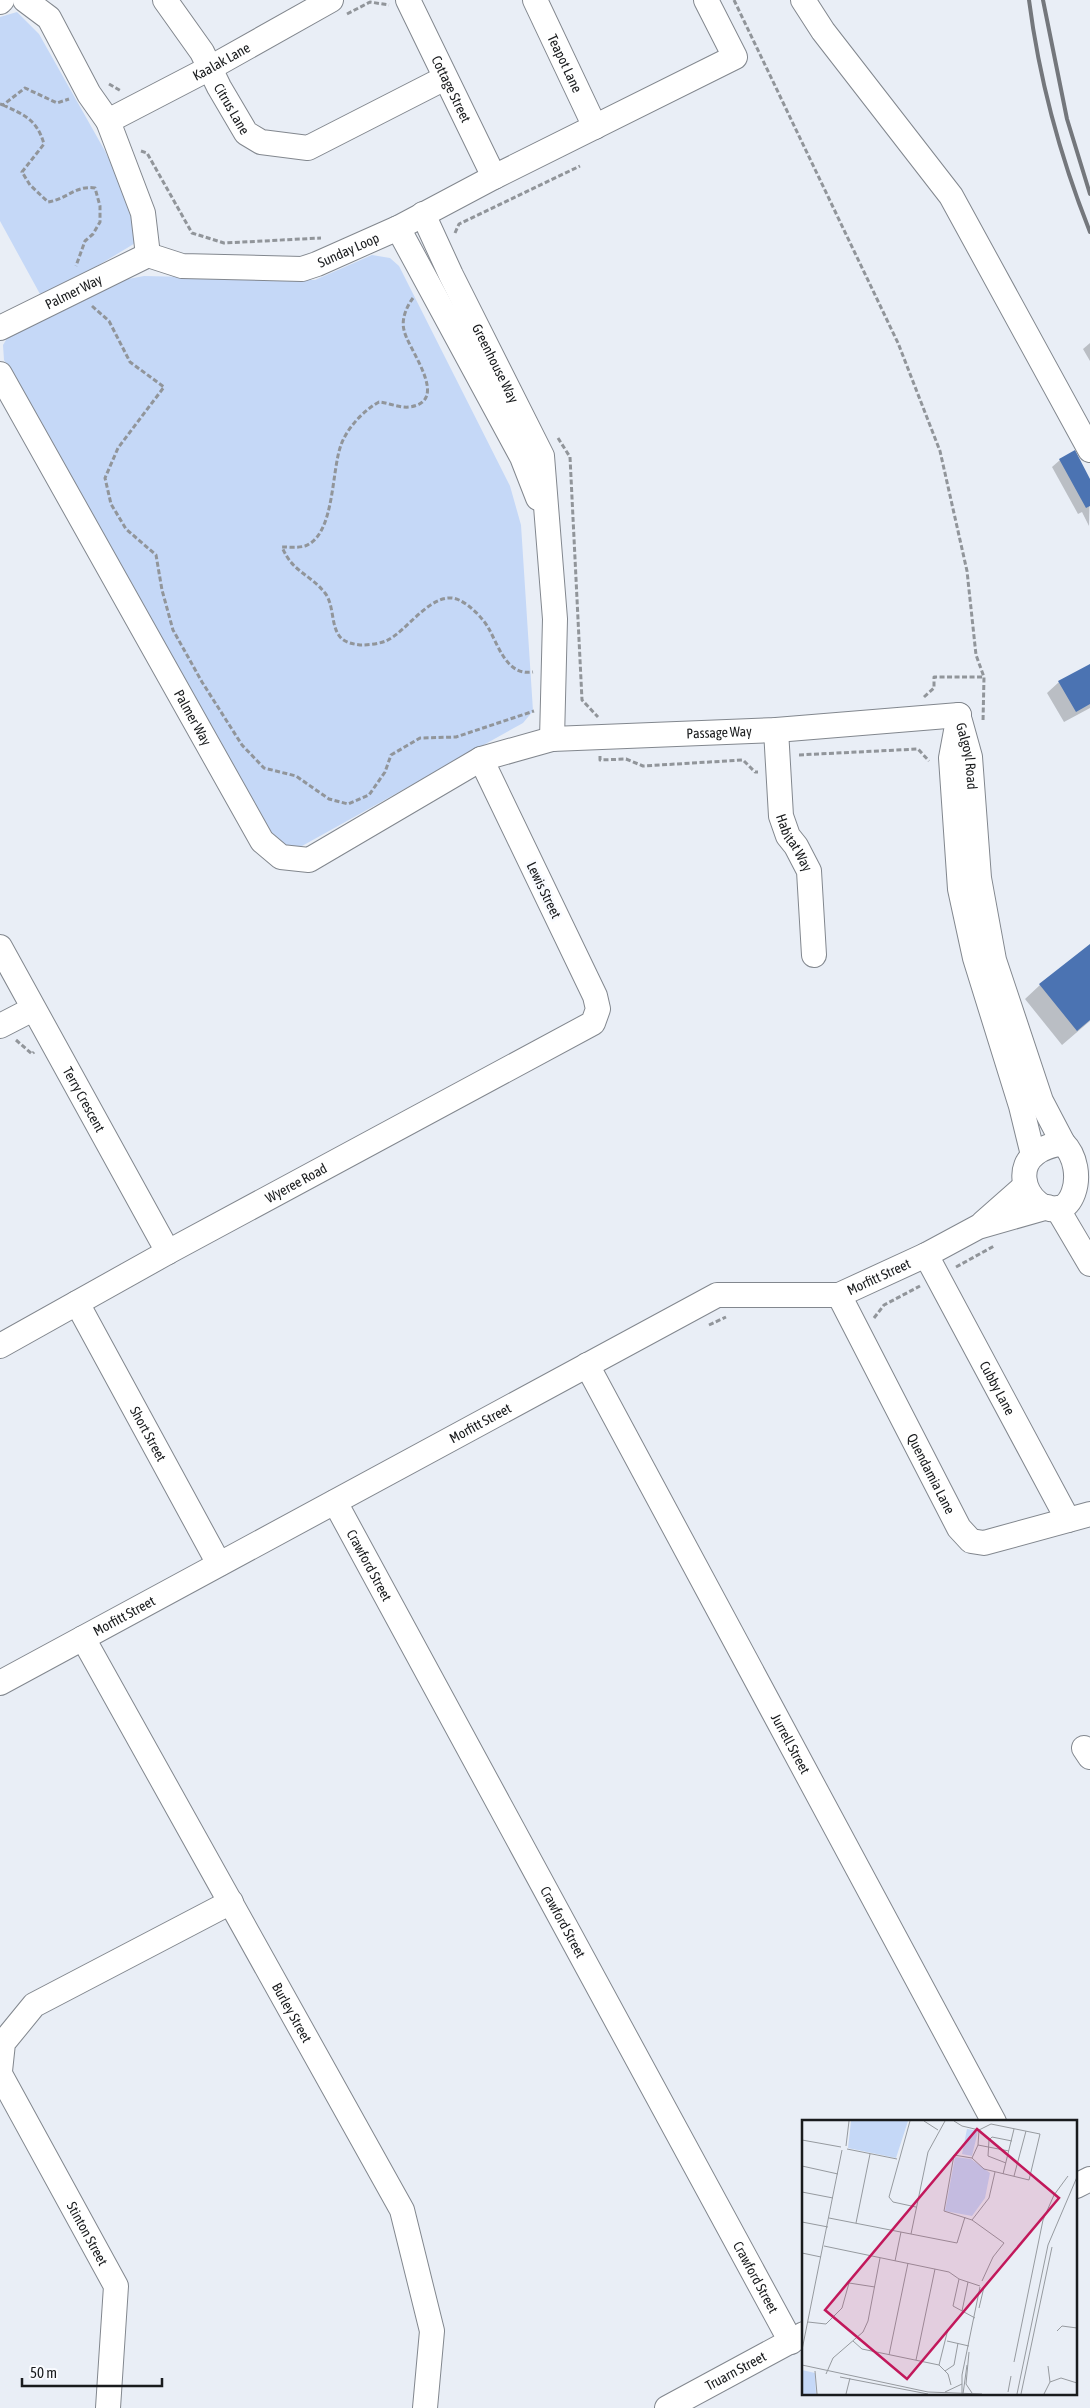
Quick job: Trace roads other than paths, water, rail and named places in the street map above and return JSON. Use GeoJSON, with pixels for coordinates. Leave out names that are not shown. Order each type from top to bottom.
{"type":"FeatureCollection","features":[{"type":"Feature","properties":{"kind":"street"},"geometry":{"type":"LineString","coordinates":[[25,0],[50,18],[99,89],[108,121],[143,213],[148,255]]}},
{"type":"Feature","properties":{"kind":"street","name":"Citrus Lane"},"geometry":{"type":"LineString","coordinates":[[164,0],[202,52],[246,133],[261,142],[308,148],[445,78]]}},
{"type":"Feature","properties":{"kind":"street","name":"Kaalak Lane"},"geometry":{"type":"LineString","coordinates":[[108,121],[210,68],[331,0]]}},
{"type":"Feature","properties":{"kind":"street","name":"Cottage Street"},"geometry":{"type":"LineString","coordinates":[[408,0],[494,177]]}},
{"type":"Feature","properties":{"kind":"street","name":"Teapot Lane"},"geometry":{"type":"LineString","coordinates":[[535,0],[595,127]]}},
{"type":"Feature","properties":{"kind":"street","name":"Sunday Loop"},"geometry":{"type":"LineString","coordinates":[[148,255],[182,266],[302,269],[398,228],[494,177],[735,57],[706,0]]}},
{"type":"Feature","properties":{"kind":"street"},"geometry":{"type":"LineString","coordinates":[[803,0],[823,31],[930,166],[951,196],[1090,450]]}},
{"type":"Feature","properties":{"kind":"street","name":"Greenhouse Way"},"geometry":{"type":"LineString","coordinates":[[423,214],[451,275],[542,456],[545,518],[555,619],[552,739]]}},
{"type":"Feature","properties":{"kind":"street","name":"Greenhouse Way"},"geometry":{"type":"LineString","coordinates":[[398,228],[522,457],[545,518]]}},
{"type":"Feature","properties":{"kind":"street","name":"Palmer Way"},"geometry":{"type":"LineString","coordinates":[[0,328],[148,255]]}},
{"type":"Feature","properties":{"kind":"street","name":"Palmer Way"},"geometry":{"type":"LineString","coordinates":[[0,374],[262,841],[281,858],[309,860],[481,760]]}},
{"type":"Feature","properties":{"kind":"street","name":"Passage Way"},"geometry":{"type":"LineString","coordinates":[[481,760],[552,739],[776,730],[959,715]]}},
{"type":"Feature","properties":{"kind":"street","name":"Galgoyl Road"},"geometry":{"type":"LineString","coordinates":[[959,715],[970,757],[979,878],[994,960],[993,987],[1033,1155]]}},
{"type":"Feature","properties":{"kind":"street","name":"Habitat Way"},"geometry":{"type":"LineString","coordinates":[[776,730],[780,816],[788,836],[796,846],[809,871],[814,954]]}},
{"type":"Feature","properties":{"kind":"street","name":"Lewis Street"},"geometry":{"type":"LineString","coordinates":[[481,760],[595,996],[598,1009],[593,1023]]}},
{"type":"Feature","properties":{"kind":"street","name":"Terry Crescent"},"geometry":{"type":"LineString","coordinates":[[0,947],[168,1252]]}},
{"type":"Feature","properties":{"kind":"street","name":"Galgoyl Road"},"geometry":{"type":"LineString","coordinates":[[993,987],[1040,1101],[1063,1143]]}},
{"type":"Feature","properties":{"kind":"street"},"geometry":{"type":"LineString","coordinates":[[0,1026],[32,1008]]}},
{"type":"Feature","properties":{"kind":"street","name":"Wyeree Road"},"geometry":{"type":"LineString","coordinates":[[0,1346],[168,1252],[593,1023]]}},
{"type":"Feature","properties":{"kind":"street"},"geometry":{"type":"LineString","coordinates":[[1063,1143],[1079,1156],[1085,1167],[1087,1196],[1065,1207],[1053,1208],[1040,1205],[1031,1197],[1025,1186],[1026,1168],[1033,1155],[1046,1147],[1063,1143]]}},
{"type":"Feature","properties":{"kind":"street","name":"Morfitt Street"},"geometry":{"type":"LineString","coordinates":[[978,1228],[1025,1186]]}},
{"type":"Feature","properties":{"kind":"street"},"geometry":{"type":"LineString","coordinates":[[1053,1208],[1090,1264]]}},
{"type":"Feature","properties":{"kind":"street","name":"Morfitt Street"},"geometry":{"type":"LineString","coordinates":[[0,1683],[717,1295],[839,1295],[926,1256],[978,1228],[1053,1208]]}},
{"type":"Feature","properties":{"kind":"street","name":"Cubby Lane"},"geometry":{"type":"LineString","coordinates":[[926,1256],[1079,1517]]}},
{"type":"Feature","properties":{"kind":"street","name":"Quendamia Lane"},"geometry":{"type":"LineString","coordinates":[[839,1295],[868,1323],[960,1528],[972,1541],[984,1543],[1079,1517]]}},
{"type":"Feature","properties":{"kind":"street","name":"Short Street"},"geometry":{"type":"LineString","coordinates":[[77,1303],[219,1564]]}},
{"type":"Feature","properties":{"kind":"street","name":"Jurrell Street"},"geometry":{"type":"LineString","coordinates":[[587,1365],[993,2120]]}},
{"type":"Feature","properties":{"kind":"street","name":"Crawford Street"},"geometry":{"type":"LineString","coordinates":[[335,1502],[797,2338]]}},
{"type":"Feature","properties":{"kind":"street","name":"Burley Street"},"geometry":{"type":"LineString","coordinates":[[83,1638],[402,2210],[432,2331],[425,2408]]}},
{"type":"Feature","properties":{"kind":"street"},"geometry":{"type":"LineString","coordinates":[[0,2071],[3,2043],[34,2005],[231,1902]]}},
{"type":"Feature","properties":{"kind":"street","name":"Stinton Street"},"geometry":{"type":"LineString","coordinates":[[0,2074],[116,2286],[108,2408]]}},
{"type":"Feature","properties":{"kind":"street"},"geometry":{"type":"LineString","coordinates":[[1078,2185],[1090,2179]]}},
{"type":"Feature","properties":{"kind":"street","name":"Truarn Street"},"geometry":{"type":"LineString","coordinates":[[666,2408],[797,2338]]}},
{"type":"Feature","properties":{"kind":"railway"},"geometry":{"type":"LineString","coordinates":[[1029,0],[1033,29],[1052,118],[1079,204],[1090,232]]}},
{"type":"Feature","properties":{"kind":"railway"},"geometry":{"type":"LineString","coordinates":[[1043,0],[1067,119],[1090,194]]}}]}
